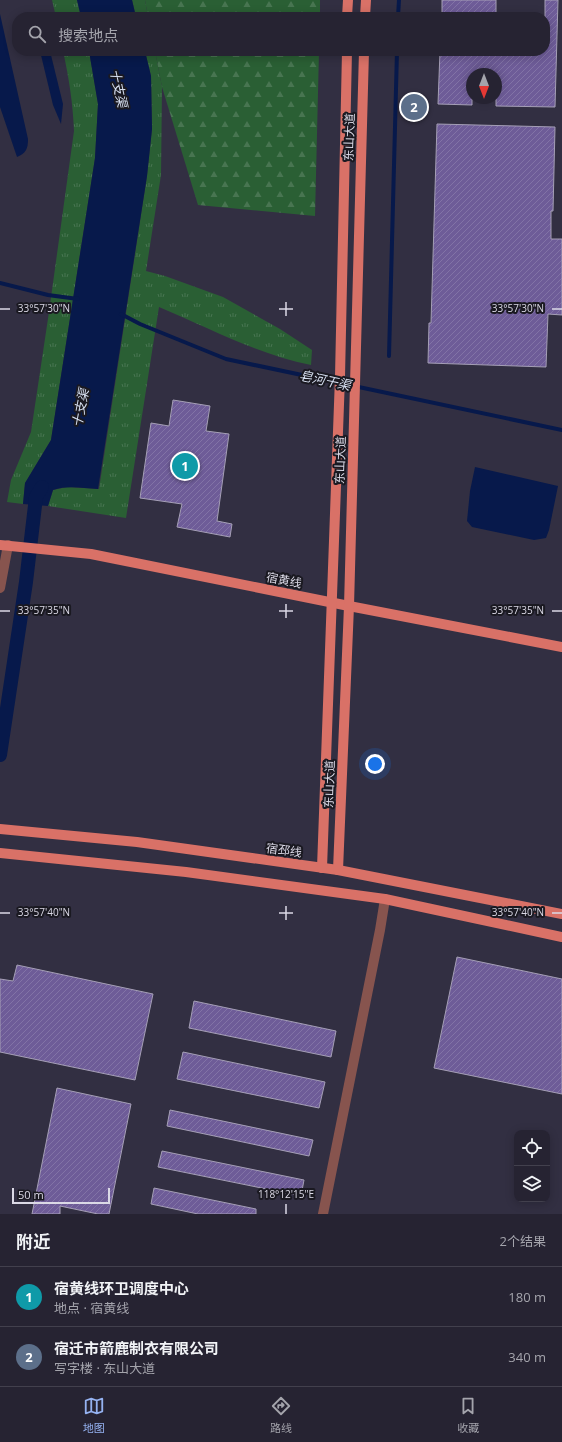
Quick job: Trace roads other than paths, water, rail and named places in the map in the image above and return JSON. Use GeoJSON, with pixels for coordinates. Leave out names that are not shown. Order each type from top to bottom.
{"type":"FeatureCollection","features":[{"type":"Feature","properties":{"kind":"main road"},"geometry":{"type":"LineString","coordinates":[[347,12],[348,0]]}},
{"type":"Feature","properties":{"kind":"main road"},"geometry":{"type":"LineString","coordinates":[[365,12],[366,0]]}},
{"type":"Feature","properties":{"kind":"main road","name":"东山大道"},"geometry":{"type":"LineString","coordinates":[[322,868],[340,389],[346,56]]}},
{"type":"Feature","properties":{"kind":"main road","name":"东山大道"},"geometry":{"type":"LineString","coordinates":[[338,870],[349,606],[364,56]]}},
{"type":"Feature","properties":{"kind":"main road","name":"宿黄线"},"geometry":{"type":"LineString","coordinates":[[8,545],[91,554],[332,603],[562,646]]}},
{"type":"Feature","properties":{"kind":"main road","name":"宿邳线"},"geometry":{"type":"LineString","coordinates":[[0,829],[137,842],[338,870],[562,914]]}},
{"type":"Feature","properties":{"kind":"main road"},"geometry":{"type":"LineString","coordinates":[[0,853],[186,872],[385,898],[562,937]]}},
{"type":"Feature","properties":{"kind":"street"},"geometry":{"type":"LineString","coordinates":[[0,588],[8,545]]}},
{"type":"Feature","properties":{"kind":"street"},"geometry":{"type":"LineString","coordinates":[[323,1214],[385,898]]}},
{"type":"Feature","properties":{"kind":"water"},"geometry":{"type":"Polygon","coordinates":[[[77,0],[132,0],[135,12],[80,12],[77,0]]]}},
{"type":"Feature","properties":{"kind":"water"},"geometry":{"type":"Polygon","coordinates":[[[0,14],[28,139],[26,150],[23,154],[17,157],[0,107],[0,14]]]}},
{"type":"Feature","properties":{"kind":"water"},"geometry":{"type":"Polygon","coordinates":[[[41,56],[51,56],[63,104],[61,124],[53,105],[41,56]]]}},
{"type":"Feature","properties":{"kind":"water"},"geometry":{"type":"Polygon","coordinates":[[[90,56],[146,56],[151,76],[152,129],[147,176],[98,489],[75,487],[58,488],[53,490],[48,506],[23,504],[25,483],[51,440],[95,158],[98,104],[90,56]]]}},
{"type":"Feature","properties":{"kind":"water"},"geometry":{"type":"Polygon","coordinates":[[[475,467],[558,486],[546,538],[534,540],[472,527],[467,521],[470,491],[475,467]]]}},
{"type":"Feature","properties":{"kind":"waterway"},"geometry":{"type":"LineString","coordinates":[[398,12],[399,0]]}},
{"type":"Feature","properties":{"kind":"waterway"},"geometry":{"type":"LineString","coordinates":[[389,356],[397,56]]}},
{"type":"Feature","properties":{"kind":"waterway"},"geometry":{"type":"LineString","coordinates":[[0,283],[48,295],[78,299]]}},
{"type":"Feature","properties":{"kind":"waterway","name":"皂河干渠"},"geometry":{"type":"LineString","coordinates":[[121,314],[140,324],[226,359],[562,430]]}},
{"type":"Feature","properties":{"kind":"waterway","name":"十支渠"},"geometry":{"type":"LineString","coordinates":[[0,755],[26,582],[36,497],[42,487]]}},
{"type":"Feature","properties":{"kind":"place","name":"宿迁市箭鹿制衣有限公司"},"geometry":{"type":"Point","coordinates":[414,107]}},
{"type":"Feature","properties":{"kind":"place","name":"宿黄线环卫调度中心"},"geometry":{"type":"Point","coordinates":[185,466]}}]}
